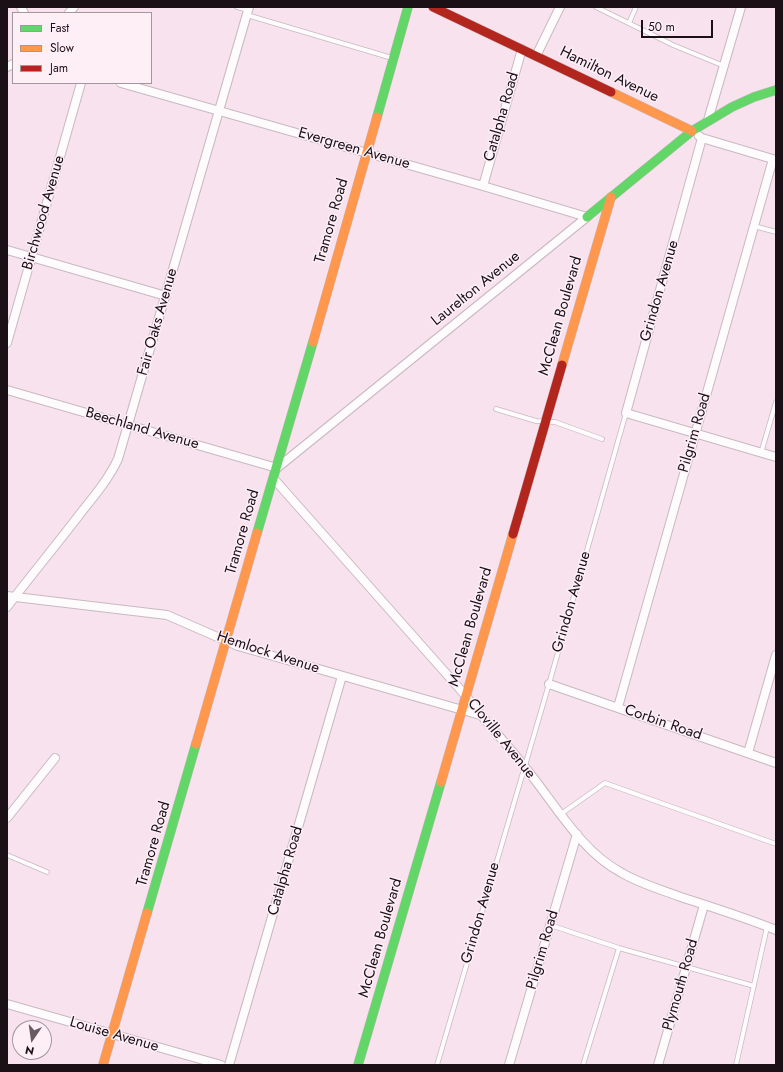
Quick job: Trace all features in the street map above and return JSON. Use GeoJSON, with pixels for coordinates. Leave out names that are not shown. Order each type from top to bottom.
{"type":"FeatureCollection","features":[{"type":"Feature","properties":{"kind":"street","name":"Tramore Road"},"geometry":{"type":"LineString","coordinates":[[103,1065],[268,492],[274,479],[408,7]]}},
{"type":"Feature","properties":{"kind":"street","name":"Hamilton Avenue"},"geometry":{"type":"LineString","coordinates":[[433,7],[692,130],[702,138],[774,160]]}},
{"type":"Feature","properties":{"kind":"street"},"geometry":{"type":"LineString","coordinates":[[536,56],[560,7]]}},
{"type":"Feature","properties":{"kind":"street"},"geometry":{"type":"LineString","coordinates":[[708,120],[741,7]]}},
{"type":"Feature","properties":{"kind":"street","name":"Fair Oaks Avenue"},"geometry":{"type":"LineString","coordinates":[[7,607],[11,596],[46,559],[113,470],[118,459],[248,11]]}},
{"type":"Feature","properties":{"kind":"street","name":"Catalpha Road"},"geometry":{"type":"LineString","coordinates":[[483,186],[522,49]]}},
{"type":"Feature","properties":{"kind":"street","name":"Birchwood Avenue"},"geometry":{"type":"LineString","coordinates":[[7,343],[81,84]]}},
{"type":"Feature","properties":{"kind":"street","name":"Evergreen Avenue"},"geometry":{"type":"LineString","coordinates":[[124,84],[587,217]]}},
{"type":"Feature","properties":{"kind":"street","name":"Laurelton Avenue"},"geometry":{"type":"LineString","coordinates":[[277,468],[692,130],[732,108],[776,90]]}},
{"type":"Feature","properties":{"kind":"street","name":"Grindon Avenue"},"geometry":{"type":"LineString","coordinates":[[626,413],[702,138]]}},
{"type":"Feature","properties":{"kind":"street","name":"Pilgrim Road"},"geometry":{"type":"LineString","coordinates":[[618,707],[774,160]]}},
{"type":"Feature","properties":{"kind":"street","name":"McClean Boulevard"},"geometry":{"type":"LineString","coordinates":[[358,1065],[611,197]]}},
{"type":"Feature","properties":{"kind":"street"},"geometry":{"type":"LineString","coordinates":[[7,250],[166,296]]}},
{"type":"Feature","properties":{"kind":"street","name":"Beechland Avenue"},"geometry":{"type":"LineString","coordinates":[[7,390],[277,468]]}},
{"type":"Feature","properties":{"kind":"street"},"geometry":{"type":"LineString","coordinates":[[626,413],[776,457]]}},
{"type":"Feature","properties":{"kind":"street","name":"Cloville Avenue"},"geometry":{"type":"LineString","coordinates":[[274,479],[466,696],[480,715],[525,766],[588,848],[599,858],[622,873],[660,889],[776,930]]}},
{"type":"Feature","properties":{"kind":"street","name":"Hemlock Avenue"},"geometry":{"type":"LineString","coordinates":[[11,596],[167,615],[238,646],[480,715]]}},
{"type":"Feature","properties":{"kind":"street"},"geometry":{"type":"LineString","coordinates":[[748,753],[776,655]]}},
{"type":"Feature","properties":{"kind":"street","name":"Catalpha Road"},"geometry":{"type":"LineString","coordinates":[[229,1065],[342,676]]}},
{"type":"Feature","properties":{"kind":"street","name":"Corbin Road"},"geometry":{"type":"LineString","coordinates":[[549,684],[776,763]]}},
{"type":"Feature","properties":{"kind":"street"},"geometry":{"type":"LineString","coordinates":[[7,818],[55,758]]}},
{"type":"Feature","properties":{"kind":"street","name":"Pilgrim Road"},"geometry":{"type":"LineString","coordinates":[[509,1065],[577,834]]}},
{"type":"Feature","properties":{"kind":"street","name":"Plymouth Road"},"geometry":{"type":"LineString","coordinates":[[658,1065],[704,905]]}},
{"type":"Feature","properties":{"kind":"street","name":"Louise Avenue"},"geometry":{"type":"LineString","coordinates":[[7,1004],[221,1065]]}},
{"type":"Feature","properties":{"kind":"lane"},"geometry":{"type":"LineString","coordinates":[[238,7],[394,58]]}},
{"type":"Feature","properties":{"kind":"lane"},"geometry":{"type":"LineString","coordinates":[[596,7],[687,51],[724,67]]}},
{"type":"Feature","properties":{"kind":"lane"},"geometry":{"type":"LineString","coordinates":[[628,23],[636,7]]}},
{"type":"Feature","properties":{"kind":"lane"},"geometry":{"type":"LineString","coordinates":[[754,226],[776,232]]}},
{"type":"Feature","properties":{"kind":"lane"},"geometry":{"type":"LineString","coordinates":[[761,453],[776,402]]}},
{"type":"Feature","properties":{"kind":"lane"},"geometry":{"type":"LineString","coordinates":[[496,409],[536,421],[555,422],[602,439]]}},
{"type":"Feature","properties":{"kind":"lane","name":"Grindon Avenue"},"geometry":{"type":"LineString","coordinates":[[437,1065],[549,684],[626,413]]}},
{"type":"Feature","properties":{"kind":"lane"},"geometry":{"type":"LineString","coordinates":[[561,814],[605,783],[776,844]]}},
{"type":"Feature","properties":{"kind":"lane"},"geometry":{"type":"LineString","coordinates":[[7,854],[47,872]]}},
{"type":"Feature","properties":{"kind":"lane"},"geometry":{"type":"LineString","coordinates":[[550,925],[619,948],[754,986]]}},
{"type":"Feature","properties":{"kind":"lane"},"geometry":{"type":"LineString","coordinates":[[736,1065],[767,926]]}},
{"type":"Feature","properties":{"kind":"lane"},"geometry":{"type":"LineString","coordinates":[[583,1065],[619,948]]}},
{"type":"Feature","properties":{"kind":"traffic: fast"},"geometry":{"type":"LineString","coordinates":[[377,117],[408,7]]}},
{"type":"Feature","properties":{"kind":"traffic: fast"},"geometry":{"type":"LineString","coordinates":[[587,217],[692,131],[732,107],[754,97],[776,90]]}},
{"type":"Feature","properties":{"kind":"traffic: fast"},"geometry":{"type":"LineString","coordinates":[[257,533],[313,342]]}},
{"type":"Feature","properties":{"kind":"traffic: fast"},"geometry":{"type":"LineString","coordinates":[[147,913],[196,744]]}},
{"type":"Feature","properties":{"kind":"traffic: fast"},"geometry":{"type":"LineString","coordinates":[[358,1065],[441,782]]}},
{"type":"Feature","properties":{"kind":"traffic: slow"},"geometry":{"type":"LineString","coordinates":[[611,92],[692,131]]}},
{"type":"Feature","properties":{"kind":"traffic: slow"},"geometry":{"type":"LineString","coordinates":[[313,342],[377,117]]}},
{"type":"Feature","properties":{"kind":"traffic: slow"},"geometry":{"type":"LineString","coordinates":[[562,365],[611,197]]}},
{"type":"Feature","properties":{"kind":"traffic: slow"},"geometry":{"type":"LineString","coordinates":[[196,744],[257,533]]}},
{"type":"Feature","properties":{"kind":"traffic: slow"},"geometry":{"type":"LineString","coordinates":[[441,782],[513,534]]}},
{"type":"Feature","properties":{"kind":"traffic: slow"},"geometry":{"type":"LineString","coordinates":[[103,1065],[147,913]]}},
{"type":"Feature","properties":{"kind":"traffic: jam"},"geometry":{"type":"LineString","coordinates":[[433,7],[611,92]]}},
{"type":"Feature","properties":{"kind":"traffic: jam"},"geometry":{"type":"LineString","coordinates":[[513,534],[562,365]]}}]}
